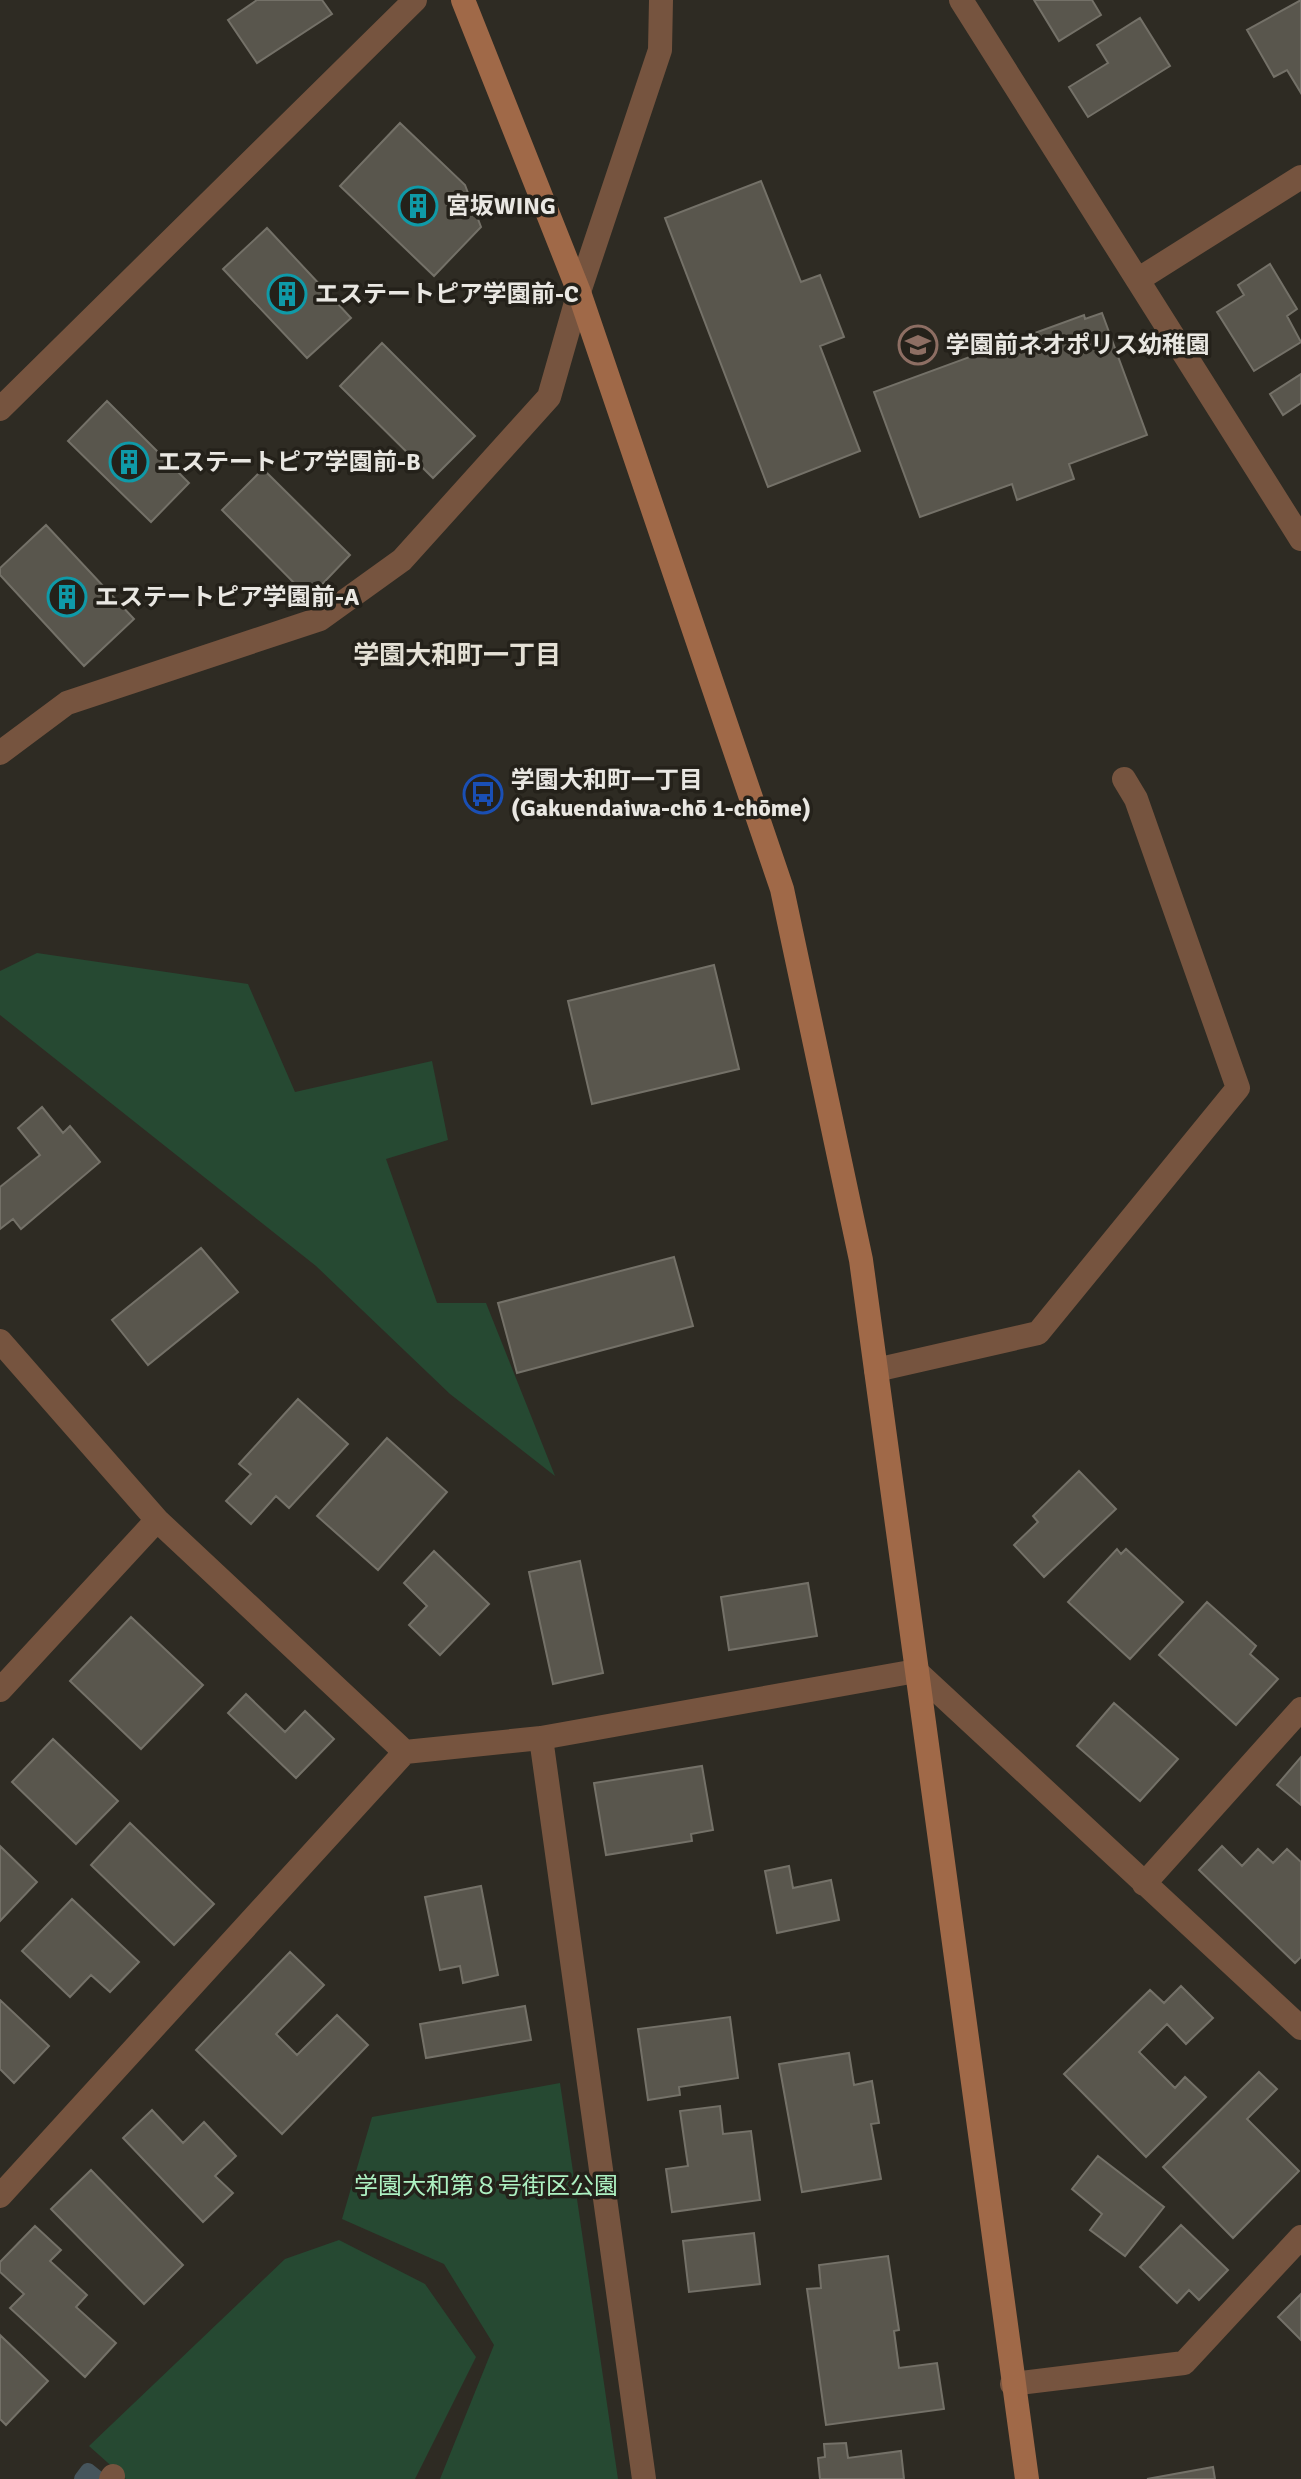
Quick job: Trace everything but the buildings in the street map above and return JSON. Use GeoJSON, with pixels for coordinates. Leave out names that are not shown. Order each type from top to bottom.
{"type":"FeatureCollection","features":[{"type":"Feature","properties":{"kind":"street"},"geometry":{"type":"LineString","coordinates":[[0,409],[415,0]]}},
{"type":"Feature","properties":{"kind":"street"},"geometry":{"type":"LineString","coordinates":[[463,0],[579,292],[782,889],[861,1260],[1027,2479]]}},
{"type":"Feature","properties":{"kind":"street"},"geometry":{"type":"LineString","coordinates":[[0,753],[67,703],[320,619],[402,560],[549,397],[579,292],[660,50],[661,0]]}},
{"type":"Feature","properties":{"kind":"street"},"geometry":{"type":"LineString","coordinates":[[961,0],[1301,539]]}},
{"type":"Feature","properties":{"kind":"street"},"geometry":{"type":"LineString","coordinates":[[1139,279],[1301,177]]}},
{"type":"Feature","properties":{"kind":"street"},"geometry":{"type":"LineString","coordinates":[[876,1370],[1038,1333],[1238,1088],[1136,799],[1124,779]]}},
{"type":"Feature","properties":{"kind":"street"},"geometry":{"type":"LineString","coordinates":[[0,1341],[157,1520],[405,1752]]}},
{"type":"Feature","properties":{"kind":"street"},"geometry":{"type":"LineString","coordinates":[[0,1690],[157,1520]]}},
{"type":"Feature","properties":{"kind":"street"},"geometry":{"type":"LineString","coordinates":[[0,2196],[405,1752],[541,1738],[916,1671]]}},
{"type":"Feature","properties":{"kind":"street"},"geometry":{"type":"LineString","coordinates":[[916,1671],[1301,2028]]}},
{"type":"Feature","properties":{"kind":"street"},"geometry":{"type":"LineString","coordinates":[[1144,1884],[1301,1709]]}},
{"type":"Feature","properties":{"kind":"street"},"geometry":{"type":"LineString","coordinates":[[541,1738],[644,2479]]}},
{"type":"Feature","properties":{"kind":"street"},"geometry":{"type":"LineString","coordinates":[[1012,2384],[1184,2363],[1301,2237]]}},
{"type":"Feature","properties":{"kind":"green space"},"geometry":{"type":"Polygon","coordinates":[[[37,953],[248,984],[295,1092],[432,1061],[448,1140],[386,1159],[437,1303],[486,1303],[555,1476],[450,1394],[316,1266],[0,1015],[0,971],[37,953]]]}},
{"type":"Feature","properties":{"kind":"green space","name":"学園大和第８号街区公園"},"geometry":{"type":"Polygon","coordinates":[[[560,2083],[618,2479],[440,2479],[494,2345],[444,2264],[342,2219],[372,2117],[560,2083]]]}},
{"type":"Feature","properties":{"kind":"green space"},"geometry":{"type":"Polygon","coordinates":[[[339,2240],[425,2284],[476,2357],[415,2479],[126,2479],[89,2446],[285,2259],[339,2240]]]}},
{"type":"Feature","properties":{"kind":"waterway"},"geometry":{"type":"LineString","coordinates":[[82,2479],[88,2471],[98,2479]]}},
{"type":"Feature","properties":{"kind":"place","name":"宮坂WING"},"geometry":{"type":"Point","coordinates":[418,206]}},
{"type":"Feature","properties":{"kind":"place","name":"エステートピア学園前-C"},"geometry":{"type":"Point","coordinates":[287,294]}},
{"type":"Feature","properties":{"kind":"place","name":"学園前ネオポリス幼稚園"},"geometry":{"type":"Point","coordinates":[918,345]}},
{"type":"Feature","properties":{"kind":"place","name":"エステートピア学園前-B"},"geometry":{"type":"Point","coordinates":[129,462]}},
{"type":"Feature","properties":{"kind":"place","name":"エステートピア学園前-A"},"geometry":{"type":"Point","coordinates":[67,597]}},
{"type":"Feature","properties":{"kind":"place","name":"学園大和町一丁目 (Gakuendaiwa-chō 1-chōme)"},"geometry":{"type":"Point","coordinates":[483,794]}},
{"type":"Feature","properties":{"kind":"district","name":"学園大和町一丁目"},"geometry":{"type":"Point","coordinates":[457,656]}}]}
